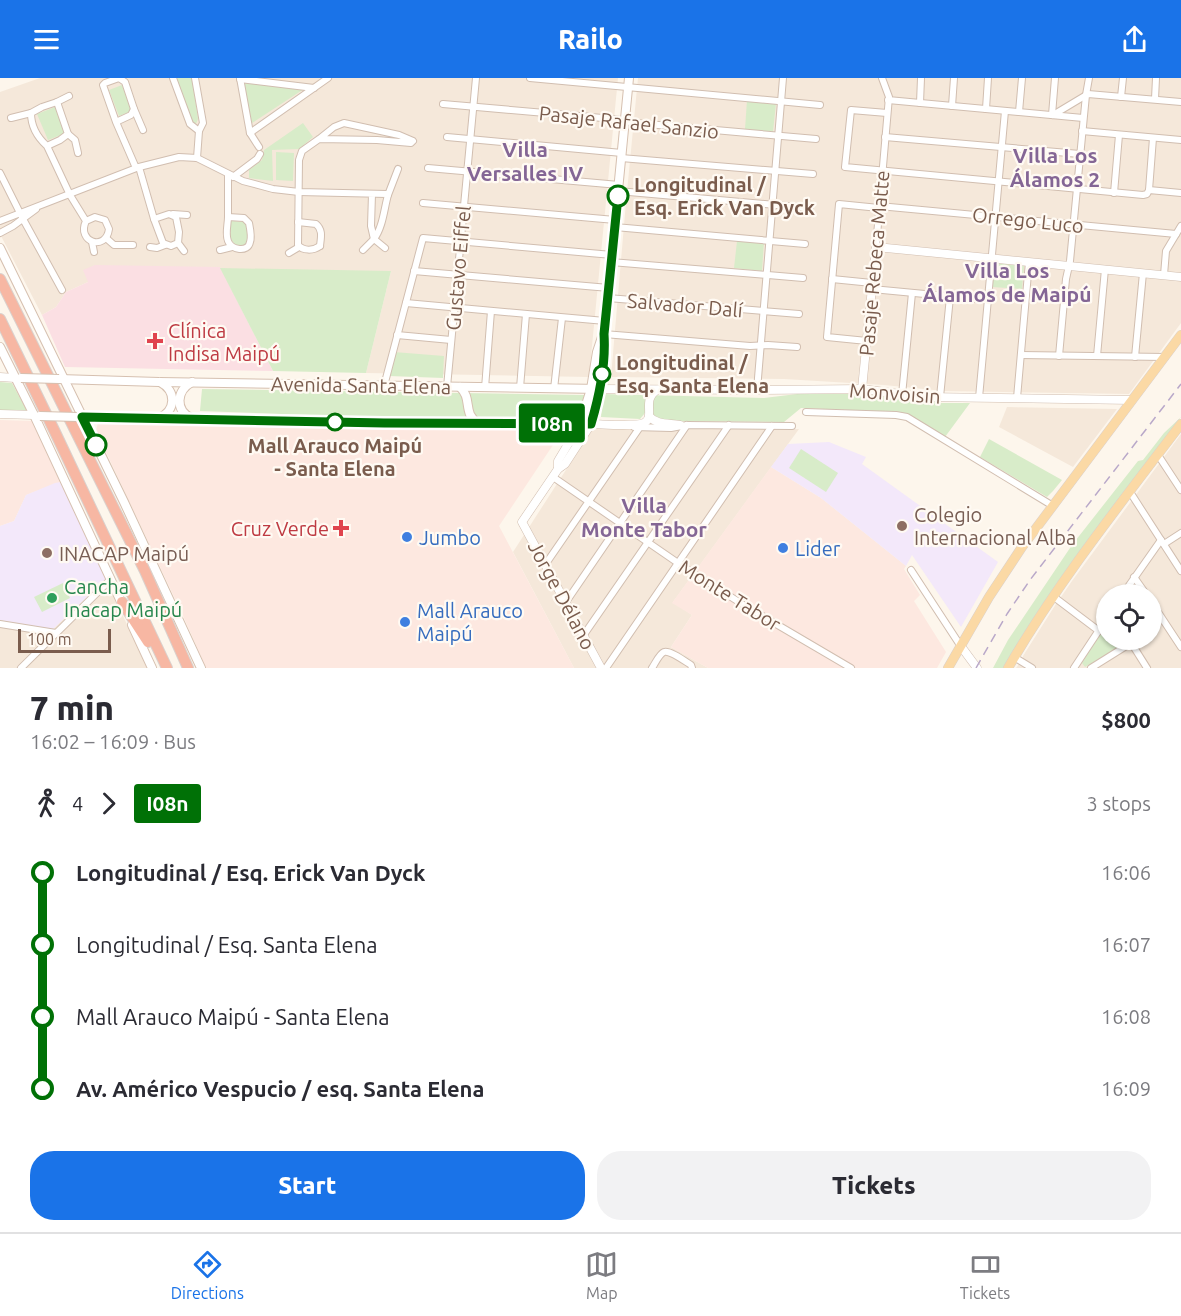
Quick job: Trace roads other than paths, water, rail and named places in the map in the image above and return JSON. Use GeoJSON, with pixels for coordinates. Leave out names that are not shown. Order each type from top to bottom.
{"type":"FeatureCollection","features":[{"type":"Feature","properties":{"kind":"highway"},"geometry":{"type":"LineString","coordinates":[[0,279],[145,571],[188,668]]}},
{"type":"Feature","properties":{"kind":"highway"},"geometry":{"type":"LineString","coordinates":[[0,319],[165,664]]}},
{"type":"Feature","properties":{"kind":"highway"},"geometry":{"type":"LineString","coordinates":[[122,602],[165,664]]}},
{"type":"Feature","properties":{"kind":"main road"},"geometry":{"type":"LineString","coordinates":[[591,424],[604,354],[605,321],[629,83]]}},
{"type":"Feature","properties":{"kind":"main road"},"geometry":{"type":"LineString","coordinates":[[0,248],[80,417],[124,502],[201,668]]}},
{"type":"Feature","properties":{"kind":"main road"},"geometry":{"type":"LineString","coordinates":[[948,668],[1006,572],[1181,335]]}},
{"type":"Feature","properties":{"kind":"main road"},"geometry":{"type":"LineString","coordinates":[[0,347],[37,416],[152,668]]}},
{"type":"Feature","properties":{"kind":"main road","name":"Avenida Santa Elena"},"geometry":{"type":"LineString","coordinates":[[18,378],[596,389]]}},
{"type":"Feature","properties":{"kind":"main road"},"geometry":{"type":"LineString","coordinates":[[159,382],[170,390],[172,402],[167,414],[159,418]]}},
{"type":"Feature","properties":{"kind":"main road"},"geometry":{"type":"LineString","coordinates":[[192,382],[181,391],[179,401],[184,414],[193,419]]}},
{"type":"Feature","properties":{"kind":"main road"},"geometry":{"type":"LineString","coordinates":[[460,387],[466,394],[472,419],[478,423]]}},
{"type":"Feature","properties":{"kind":"main road"},"geometry":{"type":"LineString","coordinates":[[447,423],[461,417],[473,394],[483,388]]}},
{"type":"Feature","properties":{"kind":"main road"},"geometry":{"type":"LineString","coordinates":[[580,424],[596,389]]}},
{"type":"Feature","properties":{"kind":"main road","name":"Avenida Santa Elena"},"geometry":{"type":"LineString","coordinates":[[37,416],[591,424]]}},
{"type":"Feature","properties":{"kind":"main road"},"geometry":{"type":"LineString","coordinates":[[1008,668],[1054,597],[1181,424]]}},
{"type":"Feature","properties":{"kind":"street"},"geometry":{"type":"LineString","coordinates":[[143,130],[125,82],[118,78],[105,83],[104,89],[116,122],[137,168],[165,245]]}},
{"type":"Feature","properties":{"kind":"street"},"geometry":{"type":"LineString","coordinates":[[173,78],[190,124],[199,131]]}},
{"type":"Feature","properties":{"kind":"street"},"geometry":{"type":"LineString","coordinates":[[195,78],[203,123],[199,131],[197,158]]}},
{"type":"Feature","properties":{"kind":"street"},"geometry":{"type":"LineString","coordinates":[[250,133],[328,78]]}},
{"type":"Feature","properties":{"kind":"street","name":"Gustavo Eiffel"},"geometry":{"type":"LineString","coordinates":[[447,387],[476,78]]}},
{"type":"Feature","properties":{"kind":"street"},"geometry":{"type":"LineString","coordinates":[[530,78],[629,83],[820,105]]}},
{"type":"Feature","properties":{"kind":"street"},"geometry":{"type":"LineString","coordinates":[[757,390],[783,78]]}},
{"type":"Feature","properties":{"kind":"street","name":"Pasaje Rebeca Matte"},"geometry":{"type":"LineString","coordinates":[[862,389],[888,100],[888,92],[882,78]]}},
{"type":"Feature","properties":{"kind":"street"},"geometry":{"type":"LineString","coordinates":[[920,103],[921,78]]}},
{"type":"Feature","properties":{"kind":"street"},"geometry":{"type":"LineString","coordinates":[[952,106],[954,78]]}},
{"type":"Feature","properties":{"kind":"street"},"geometry":{"type":"LineString","coordinates":[[986,109],[988,78]]}},
{"type":"Feature","properties":{"kind":"street"},"geometry":{"type":"LineString","coordinates":[[1019,112],[1022,78]]}},
{"type":"Feature","properties":{"kind":"street"},"geometry":{"type":"LineString","coordinates":[[1052,115],[1055,78]]}},
{"type":"Feature","properties":{"kind":"street"},"geometry":{"type":"LineString","coordinates":[[1059,356],[1089,78]]}},
{"type":"Feature","properties":{"kind":"street"},"geometry":{"type":"LineString","coordinates":[[1121,97],[1123,78]]}},
{"type":"Feature","properties":{"kind":"street"},"geometry":{"type":"LineString","coordinates":[[1155,99],[1156,78]]}},
{"type":"Feature","properties":{"kind":"street"},"geometry":{"type":"LineString","coordinates":[[231,175],[257,159],[259,151],[250,133],[240,79],[314,88]]}},
{"type":"Feature","properties":{"kind":"street"},"geometry":{"type":"LineString","coordinates":[[1052,115],[1086,95],[1181,102]]}},
{"type":"Feature","properties":{"kind":"street"},"geometry":{"type":"LineString","coordinates":[[10,118],[31,113],[69,96]]}},
{"type":"Feature","properties":{"kind":"street"},"geometry":{"type":"LineString","coordinates":[[888,100],[1083,118]]}},
{"type":"Feature","properties":{"kind":"street"},"geometry":{"type":"LineString","coordinates":[[57,102],[68,134],[75,140],[78,153]]}},
{"type":"Feature","properties":{"kind":"street","name":"Pasaje Rafael Sanzio"},"geometry":{"type":"LineString","coordinates":[[443,104],[816,139]]}},
{"type":"Feature","properties":{"kind":"street"},"geometry":{"type":"LineString","coordinates":[[116,122],[131,115],[134,109]]}},
{"type":"Feature","properties":{"kind":"street"},"geometry":{"type":"LineString","coordinates":[[887,113],[851,110],[845,167],[1143,195],[1149,190],[1154,138]]}},
{"type":"Feature","properties":{"kind":"street"},"geometry":{"type":"LineString","coordinates":[[979,398],[1005,111]]}},
{"type":"Feature","properties":{"kind":"street"},"geometry":{"type":"LineString","coordinates":[[31,113],[34,129],[40,140],[47,146],[70,195],[87,221]]}},
{"type":"Feature","properties":{"kind":"street"},"geometry":{"type":"LineString","coordinates":[[299,247],[297,242],[300,153],[304,149],[334,127],[344,123],[407,137],[413,141],[399,143],[378,140],[319,139]]}},
{"type":"Feature","properties":{"kind":"street"},"geometry":{"type":"LineString","coordinates":[[377,130],[378,140]]}},
{"type":"Feature","properties":{"kind":"street"},"geometry":{"type":"LineString","coordinates":[[1082,131],[1181,140]]}},
{"type":"Feature","properties":{"kind":"street"},"geometry":{"type":"LineString","coordinates":[[47,146],[68,134]]}},
{"type":"Feature","properties":{"kind":"street"},"geometry":{"type":"LineString","coordinates":[[1114,193],[1119,135]]}},
{"type":"Feature","properties":{"kind":"street"},"geometry":{"type":"LineString","coordinates":[[447,137],[813,174]]}},
{"type":"Feature","properties":{"kind":"street"},"geometry":{"type":"LineString","coordinates":[[885,137],[1080,154]]}},
{"type":"Feature","properties":{"kind":"street"},"geometry":{"type":"LineString","coordinates":[[0,221],[21,215],[137,168],[174,158],[197,158],[231,175],[263,187],[299,192],[388,194]]}},
{"type":"Feature","properties":{"kind":"street"},"geometry":{"type":"LineString","coordinates":[[428,168],[810,208]]}},
{"type":"Feature","properties":{"kind":"street"},"geometry":{"type":"LineString","coordinates":[[363,250],[377,235],[388,194],[398,169]]}},
{"type":"Feature","properties":{"kind":"street"},"geometry":{"type":"LineString","coordinates":[[0,173],[62,290]]}},
{"type":"Feature","properties":{"kind":"street"},"geometry":{"type":"LineString","coordinates":[[231,175],[227,240],[232,247]]}},
{"type":"Feature","properties":{"kind":"street"},"geometry":{"type":"LineString","coordinates":[[1149,190],[1181,193]]}},
{"type":"Feature","properties":{"kind":"street"},"geometry":{"type":"LineString","coordinates":[[372,194],[371,226],[374,239],[385,248]]}},
{"type":"Feature","properties":{"kind":"street"},"geometry":{"type":"LineString","coordinates":[[423,203],[805,244]]}},
{"type":"Feature","properties":{"kind":"street","name":"Orrego Luco"},"geometry":{"type":"LineString","coordinates":[[832,279],[839,204],[1176,234]]}},
{"type":"Feature","properties":{"kind":"street"},"geometry":{"type":"LineString","coordinates":[[154,219],[166,214],[187,215]]}},
{"type":"Feature","properties":{"kind":"street"},"geometry":{"type":"LineString","coordinates":[[172,214],[177,219],[178,243],[184,251]]}},
{"type":"Feature","properties":{"kind":"street"},"geometry":{"type":"LineString","coordinates":[[0,233],[21,215]]}},
{"type":"Feature","properties":{"kind":"street"},"geometry":{"type":"LineString","coordinates":[[228,217],[244,218],[249,223],[250,243],[248,246]]}},
{"type":"Feature","properties":{"kind":"street"},"geometry":{"type":"LineString","coordinates":[[92,242],[99,242],[106,238],[109,229],[105,220],[90,218],[84,229],[86,237],[92,242],[94,252]]}},
{"type":"Feature","properties":{"kind":"street"},"geometry":{"type":"LineString","coordinates":[[298,222],[318,225],[321,231],[320,246]]}},
{"type":"Feature","properties":{"kind":"street"},"geometry":{"type":"LineString","coordinates":[[1164,275],[1166,250],[1181,226]]}},
{"type":"Feature","properties":{"kind":"street"},"geometry":{"type":"LineString","coordinates":[[106,238],[114,245],[133,245]]}},
{"type":"Feature","properties":{"kind":"street"},"geometry":{"type":"LineString","coordinates":[[384,386],[423,238],[803,278]]}},
{"type":"Feature","properties":{"kind":"street"},"geometry":{"type":"LineString","coordinates":[[150,247],[171,246],[178,243]]}},
{"type":"Feature","properties":{"kind":"street"},"geometry":{"type":"LineString","coordinates":[[220,250],[232,247],[240,249],[248,246]]}},
{"type":"Feature","properties":{"kind":"street"},"geometry":{"type":"LineString","coordinates":[[248,246],[256,252]]}},
{"type":"Feature","properties":{"kind":"street"},"geometry":{"type":"LineString","coordinates":[[290,253],[299,247],[310,250],[320,246]]}},
{"type":"Feature","properties":{"kind":"street"},"geometry":{"type":"LineString","coordinates":[[320,246],[327,251]]}},
{"type":"Feature","properties":{"kind":"street"},"geometry":{"type":"LineString","coordinates":[[876,247],[1181,277]]}},
{"type":"Feature","properties":{"kind":"street"},"geometry":{"type":"LineString","coordinates":[[1017,398],[1029,262]]}},
{"type":"Feature","properties":{"kind":"street"},"geometry":{"type":"LineString","coordinates":[[1098,356],[1105,269]]}},
{"type":"Feature","properties":{"kind":"street"},"geometry":{"type":"LineString","coordinates":[[414,271],[609,288]]}},
{"type":"Feature","properties":{"kind":"street"},"geometry":{"type":"LineString","coordinates":[[1135,357],[1143,273]]}},
{"type":"Feature","properties":{"kind":"street"},"geometry":{"type":"LineString","coordinates":[[867,341],[827,338],[832,279],[912,293],[988,300]]}},
{"type":"Feature","properties":{"kind":"street"},"geometry":{"type":"LineString","coordinates":[[902,395],[912,293]]}},
{"type":"Feature","properties":{"kind":"street"},"geometry":{"type":"LineString","coordinates":[[940,397],[950,297]]}},
{"type":"Feature","properties":{"kind":"street","name":"Salvador Dalí"},"geometry":{"type":"LineString","coordinates":[[608,298],[799,314]]}},
{"type":"Feature","properties":{"kind":"street"},"geometry":{"type":"LineString","coordinates":[[406,303],[605,321]]}},
{"type":"Feature","properties":{"kind":"street"},"geometry":{"type":"LineString","coordinates":[[483,388],[491,311]]}},
{"type":"Feature","properties":{"kind":"street"},"geometry":{"type":"LineString","coordinates":[[520,388],[526,314]]}},
{"type":"Feature","properties":{"kind":"street"},"geometry":{"type":"LineString","coordinates":[[555,389],[562,318]]}},
{"type":"Feature","properties":{"kind":"street"},"geometry":{"type":"LineString","coordinates":[[604,334],[750,346],[797,347]]}},
{"type":"Feature","properties":{"kind":"street"},"geometry":{"type":"LineString","coordinates":[[397,335],[451,340]]}},
{"type":"Feature","properties":{"kind":"street"},"geometry":{"type":"LineString","coordinates":[[1021,355],[1166,357]]}},
{"type":"Feature","properties":{"kind":"street"},"geometry":{"type":"LineString","coordinates":[[0,377],[18,378]]}},
{"type":"Feature","properties":{"kind":"street","name":"Avenida Santa Elena"},"geometry":{"type":"LineString","coordinates":[[596,389],[658,389]]}},
{"type":"Feature","properties":{"kind":"street"},"geometry":{"type":"LineString","coordinates":[[638,389],[649,400]]}},
{"type":"Feature","properties":{"kind":"street"},"geometry":{"type":"LineString","coordinates":[[625,424],[644,423],[648,420],[649,400],[658,389]]}},
{"type":"Feature","properties":{"kind":"street","name":"Monvoisin"},"geometry":{"type":"LineString","coordinates":[[658,389],[862,389],[902,395],[940,397],[1132,400]]}},
{"type":"Feature","properties":{"kind":"street"},"geometry":{"type":"LineString","coordinates":[[806,412],[907,417],[1053,506]]}},
{"type":"Feature","properties":{"kind":"street"},"geometry":{"type":"LineString","coordinates":[[0,414],[37,416]]}},
{"type":"Feature","properties":{"kind":"street"},"geometry":{"type":"LineString","coordinates":[[566,602],[684,425],[656,422],[649,416]]}},
{"type":"Feature","properties":{"kind":"street"},"geometry":{"type":"LineString","coordinates":[[558,469],[558,461],[580,424]]}},
{"type":"Feature","properties":{"kind":"street"},"geometry":{"type":"LineString","coordinates":[[553,477],[565,464],[591,424]]}},
{"type":"Feature","properties":{"kind":"street","name":"Avenida Santa Elena"},"geometry":{"type":"LineString","coordinates":[[591,424],[671,428],[684,425],[792,426]]}},
{"type":"Feature","properties":{"kind":"street"},"geometry":{"type":"LineString","coordinates":[[583,636],[729,425]]}},
{"type":"Feature","properties":{"kind":"street"},"geometry":{"type":"LineString","coordinates":[[606,668],[772,426]]}},
{"type":"Feature","properties":{"kind":"street"},"geometry":{"type":"LineString","coordinates":[[545,565],[640,427]]}},
{"type":"Feature","properties":{"kind":"street"},"geometry":{"type":"LineString","coordinates":[[1158,455],[1181,490]]}},
{"type":"Feature","properties":{"kind":"street","name":"Monte Tabor"},"geometry":{"type":"LineString","coordinates":[[553,477],[678,563],[742,604],[851,668]]}},
{"type":"Feature","properties":{"kind":"street","name":"Jorge Délano"},"geometry":{"type":"LineString","coordinates":[[553,477],[522,522],[601,668]]}},
{"type":"Feature","properties":{"kind":"street"},"geometry":{"type":"LineString","coordinates":[[1130,492],[1181,571]]}},
{"type":"Feature","properties":{"kind":"street"},"geometry":{"type":"LineString","coordinates":[[1129,584],[1162,542],[1181,533]]}},
{"type":"Feature","properties":{"kind":"street"},"geometry":{"type":"LineString","coordinates":[[911,570],[976,668]]}},
{"type":"Feature","properties":{"kind":"street"},"geometry":{"type":"LineString","coordinates":[[1134,577],[1139,584]]}},
{"type":"Feature","properties":{"kind":"street"},"geometry":{"type":"LineString","coordinates":[[21,668],[111,579]]}},
{"type":"Feature","properties":{"kind":"street"},"geometry":{"type":"LineString","coordinates":[[1054,597],[1096,629]]}},
{"type":"Feature","properties":{"kind":"street"},"geometry":{"type":"LineString","coordinates":[[1162,618],[1181,647]]}},
{"type":"Feature","properties":{"kind":"street"},"geometry":{"type":"LineString","coordinates":[[0,624],[56,633]]}},
{"type":"Feature","properties":{"kind":"street"},"geometry":{"type":"LineString","coordinates":[[1077,667],[1096,636]]}},
{"type":"Feature","properties":{"kind":"street"},"geometry":{"type":"LineString","coordinates":[[1091,668],[1117,650]]}},
{"type":"Feature","properties":{"kind":"street"},"geometry":{"type":"LineString","coordinates":[[1136,650],[1147,668]]}},
{"type":"Feature","properties":{"kind":"street"},"geometry":{"type":"LineString","coordinates":[[652,668],[662,653],[666,651],[691,665],[692,668]]}},
{"type":"Feature","properties":{"kind":"street"},"geometry":{"type":"LineString","coordinates":[[1014,657],[1032,668]]}},
{"type":"Feature","properties":{"kind":"railway"},"geometry":{"type":"LineString","coordinates":[[976,668],[1007,614],[1030,580],[1181,384]]}},
{"type":"Feature","properties":{"kind":"place","name":"Longitudinal / Esq. Erick Van Dyck"},"geometry":{"type":"Point","coordinates":[618,196]}},
{"type":"Feature","properties":{"kind":"place","name":"Clínica Indisa Maipú"},"geometry":{"type":"Point","coordinates":[155,341]}},
{"type":"Feature","properties":{"kind":"place","name":"Longitudinal / Esq. Santa Elena"},"geometry":{"type":"Point","coordinates":[602,374]}},
{"type":"Feature","properties":{"kind":"place","name":"Mall Arauco Maipú - Santa Elena"},"geometry":{"type":"Point","coordinates":[335,422]}},
{"type":"Feature","properties":{"kind":"place","name":"Colegio Internacional Alba"},"geometry":{"type":"Point","coordinates":[902,526]}},
{"type":"Feature","properties":{"kind":"place","name":"Cruz Verde"},"geometry":{"type":"Point","coordinates":[341,528]}},
{"type":"Feature","properties":{"kind":"place","name":"Jumbo"},"geometry":{"type":"Point","coordinates":[407,537]}},
{"type":"Feature","properties":{"kind":"place","name":"Lider"},"geometry":{"type":"Point","coordinates":[783,548]}},
{"type":"Feature","properties":{"kind":"place","name":"INACAP Maipú"},"geometry":{"type":"Point","coordinates":[47,553]}},
{"type":"Feature","properties":{"kind":"place","name":"Cancha Inacap Maipú"},"geometry":{"type":"Point","coordinates":[52,598]}},
{"type":"Feature","properties":{"kind":"place","name":"Mall Arauco Maipú"},"geometry":{"type":"Point","coordinates":[405,622]}},
{"type":"Feature","properties":{"kind":"district","name":"Villa Versalles IV"},"geometry":{"type":"Point","coordinates":[525,161]}},
{"type":"Feature","properties":{"kind":"district","name":"Villa Los Álamos 2"},"geometry":{"type":"Point","coordinates":[1055,167]}},
{"type":"Feature","properties":{"kind":"district","name":"Villa Los Álamos de Maipú"},"geometry":{"type":"Point","coordinates":[1007,282]}},
{"type":"Feature","properties":{"kind":"district","name":"Villa Monte Tabor"},"geometry":{"type":"Point","coordinates":[644,517]}}]}
